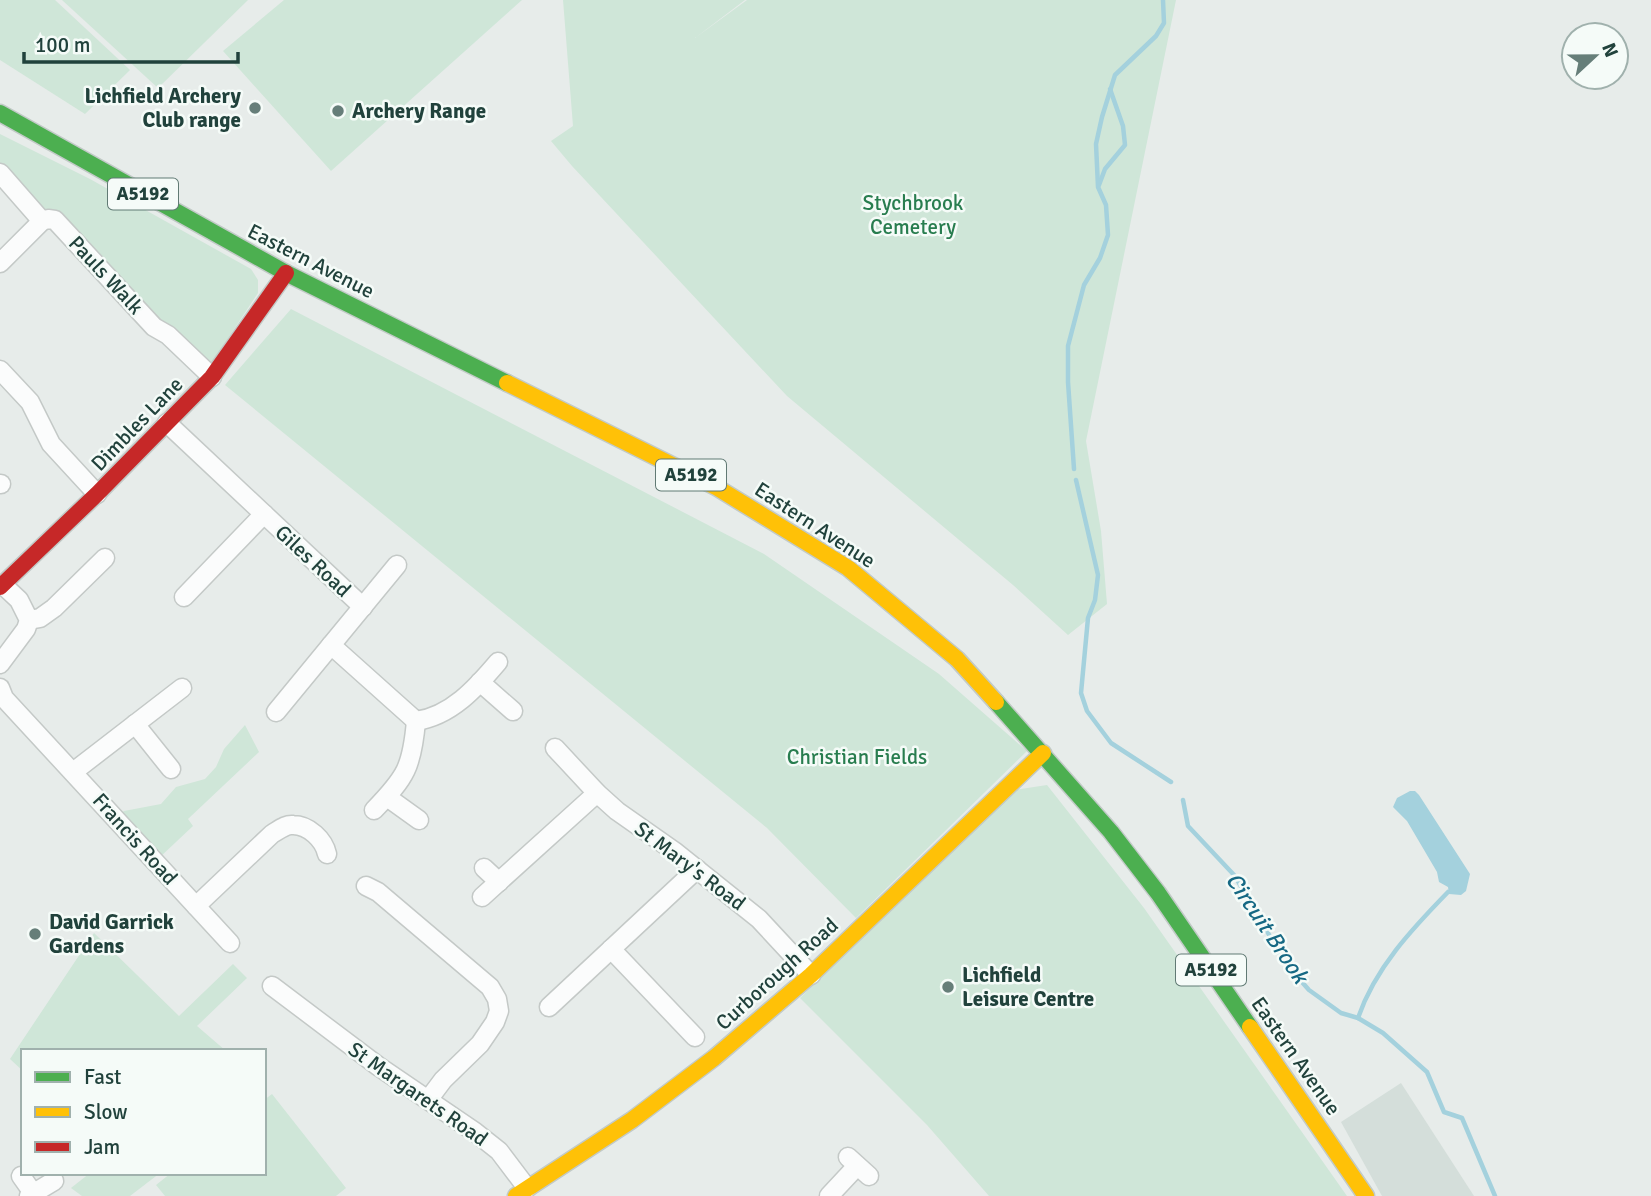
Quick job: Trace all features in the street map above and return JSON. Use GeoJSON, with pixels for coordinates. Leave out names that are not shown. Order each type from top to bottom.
{"type":"FeatureCollection","features":[{"type":"Feature","properties":{"kind":"main road","name":"Eastern Avenue"},"geometry":{"type":"LineString","coordinates":[[0,113],[286,274],[519,387],[716,487],[848,568],[957,659],[1044,753],[1111,832],[1158,893],[1366,1196]]}},
{"type":"Feature","properties":{"kind":"main road","name":"Dimbles Lane"},"geometry":{"type":"LineString","coordinates":[[1,586],[97,494],[212,377],[286,274]]}},
{"type":"Feature","properties":{"kind":"main road","name":"Curborough Road"},"geometry":{"type":"LineString","coordinates":[[521,1192],[642,1112],[714,1058],[811,975],[1044,753]]}},
{"type":"Feature","properties":{"kind":"street"},"geometry":{"type":"LineString","coordinates":[[0,173],[42,221],[0,263]]}},
{"type":"Feature","properties":{"kind":"street","name":"Pauls Walk"},"geometry":{"type":"LineString","coordinates":[[42,221],[55,220],[154,327],[168,335],[212,377]]}},
{"type":"Feature","properties":{"kind":"street"},"geometry":{"type":"LineString","coordinates":[[0,370],[30,402],[51,444],[97,494]]}},
{"type":"Feature","properties":{"kind":"street","name":"Giles Road"},"geometry":{"type":"LineString","coordinates":[[167,424],[363,607]]}},
{"type":"Feature","properties":{"kind":"street","name":"Giles Road"},"geometry":{"type":"LineString","coordinates":[[194,597],[264,514]]}},
{"type":"Feature","properties":{"kind":"street"},"geometry":{"type":"LineString","coordinates":[[29,620],[40,618],[94,580],[105,558]]}},
{"type":"Feature","properties":{"kind":"street","name":"Giles Road"},"geometry":{"type":"LineString","coordinates":[[287,706],[331,645],[397,565]]}},
{"type":"Feature","properties":{"kind":"street"},"geometry":{"type":"LineString","coordinates":[[0,664],[26,629],[29,620],[19,600],[1,586]]}},
{"type":"Feature","properties":{"kind":"street"},"geometry":{"type":"LineString","coordinates":[[331,645],[416,721]]}},
{"type":"Feature","properties":{"kind":"street"},"geometry":{"type":"LineString","coordinates":[[416,721],[429,719],[466,696],[498,662]]}},
{"type":"Feature","properties":{"kind":"street"},"geometry":{"type":"LineString","coordinates":[[480,682],[513,711]]}},
{"type":"Feature","properties":{"kind":"street","name":"Francis Road"},"geometry":{"type":"LineString","coordinates":[[0,688],[4,698],[230,943]]}},
{"type":"Feature","properties":{"kind":"street"},"geometry":{"type":"LineString","coordinates":[[73,772],[182,688]]}},
{"type":"Feature","properties":{"kind":"street"},"geometry":{"type":"LineString","coordinates":[[374,810],[405,776],[414,749],[416,721]]}},
{"type":"Feature","properties":{"kind":"street"},"geometry":{"type":"LineString","coordinates":[[135,724],[171,769]]}},
{"type":"Feature","properties":{"kind":"street","name":"St Mary's Road"},"geometry":{"type":"LineString","coordinates":[[567,753],[597,793],[759,919],[811,975]]}},
{"type":"Feature","properties":{"kind":"street"},"geometry":{"type":"LineString","coordinates":[[482,897],[597,793]]}},
{"type":"Feature","properties":{"kind":"street"},"geometry":{"type":"LineString","coordinates":[[387,797],[419,820]]}},
{"type":"Feature","properties":{"kind":"street"},"geometry":{"type":"LineString","coordinates":[[196,906],[272,834],[286,826],[305,827],[325,845],[327,854]]}},
{"type":"Feature","properties":{"kind":"street"},"geometry":{"type":"LineString","coordinates":[[484,867],[499,882]]}},
{"type":"Feature","properties":{"kind":"street"},"geometry":{"type":"LineString","coordinates":[[556,1005],[611,949],[697,869]]}},
{"type":"Feature","properties":{"kind":"street"},"geometry":{"type":"LineString","coordinates":[[366,886],[378,892],[490,987],[497,999],[499,1011],[480,1044],[443,1080],[428,1100]]}},
{"type":"Feature","properties":{"kind":"street"},"geometry":{"type":"LineString","coordinates":[[611,949],[683,1032]]}},
{"type":"Feature","properties":{"kind":"street","name":"St Margarets Road"},"geometry":{"type":"LineString","coordinates":[[272,986],[303,1004],[499,1151],[521,1192]]}},
{"type":"Feature","properties":{"kind":"street"},"geometry":{"type":"LineString","coordinates":[[829,1196],[858,1166]]}},
{"type":"Feature","properties":{"kind":"street"},"geometry":{"type":"LineString","coordinates":[[20,1175],[31,1194],[54,1181]]}},
{"type":"Feature","properties":{"kind":"shaded area"},"geometry":{"type":"Polygon","coordinates":[[[1401,1083],[1474,1196],[1382,1196],[1341,1122],[1401,1083]]]}},
{"type":"Feature","properties":{"kind":"green space"},"geometry":{"type":"Polygon","coordinates":[[[0,0],[55,0],[130,70],[85,114],[0,60],[0,0]]]}},
{"type":"Feature","properties":{"kind":"green space"},"geometry":{"type":"Polygon","coordinates":[[[62,0],[248,0],[158,88],[62,0]]]}},
{"type":"Feature","properties":{"kind":"green space","name":"Archery Range"},"geometry":{"type":"Polygon","coordinates":[[[284,0],[522,0],[331,171],[223,51],[284,0]]]}},
{"type":"Feature","properties":{"kind":"green space","name":"Stychbrook Cemetery"},"geometry":{"type":"Polygon","coordinates":[[[563,0],[745,0],[695,38],[747,0],[1176,0],[1086,441],[1101,531],[1107,604],[1068,635],[1013,585],[787,396],[572,166],[551,141],[573,126],[563,0]]]}},
{"type":"Feature","properties":{"kind":"green space"},"geometry":{"type":"Polygon","coordinates":[[[0,134],[90,179],[251,269],[258,280],[258,293],[211,364],[154,319],[48,220],[0,166],[0,134]]]}},
{"type":"Feature","properties":{"kind":"green space","name":"Christian Fields"},"geometry":{"type":"Polygon","coordinates":[[[291,309],[764,554],[939,674],[1027,751],[856,918],[767,828],[225,385],[291,309]]]}},
{"type":"Feature","properties":{"kind":"green space"},"geometry":{"type":"Polygon","coordinates":[[[245,725],[259,752],[188,819],[193,826],[159,858],[119,815],[124,811],[161,804],[176,787],[205,779],[216,767],[224,749],[245,725]]]}},
{"type":"Feature","properties":{"kind":"green space","name":"Lichfield Leisure Centre"},"geometry":{"type":"Polygon","coordinates":[[[1047,785],[1144,908],[1347,1196],[989,1196],[927,1125],[800,998],[1015,790],[1047,785]]]}},
{"type":"Feature","properties":{"kind":"green space"},"geometry":{"type":"Polygon","coordinates":[[[94,933],[179,1016],[233,964],[247,978],[197,1026],[224,1049],[21,1049],[21,1069],[10,1059],[94,933]]]}},
{"type":"Feature","properties":{"kind":"green space"},"geometry":{"type":"Polygon","coordinates":[[[272,1094],[346,1188],[336,1196],[165,1196],[156,1185],[168,1175],[266,1175],[266,1098],[272,1094]]]}},
{"type":"Feature","properties":{"kind":"green space"},"geometry":{"type":"Polygon","coordinates":[[[87,1175],[157,1175],[130,1196],[82,1196],[71,1188],[87,1175]]]}},
{"type":"Feature","properties":{"kind":"water"},"geometry":{"type":"Polygon","coordinates":[[[1410,791],[1419,795],[1470,874],[1466,891],[1461,895],[1449,894],[1448,887],[1439,882],[1437,872],[1407,821],[1393,807],[1397,798],[1410,791]]]}},
{"type":"Feature","properties":{"kind":"waterway","name":"Circuit Brook"},"geometry":{"type":"LineString","coordinates":[[1074,469],[1068,346],[1084,285],[1100,258],[1108,235],[1106,205],[1098,187],[1096,144],[1115,75],[1156,36],[1164,23],[1163,0]]}},
{"type":"Feature","properties":{"kind":"waterway"},"geometry":{"type":"LineString","coordinates":[[1099,185],[1105,169],[1125,145],[1123,126],[1110,89]]}},
{"type":"Feature","properties":{"kind":"waterway","name":"Circuit Brook"},"geometry":{"type":"LineString","coordinates":[[1076,480],[1098,575],[1095,600],[1088,618],[1081,693],[1087,711],[1111,743],[1171,782]]}},
{"type":"Feature","properties":{"kind":"waterway","name":"Circuit Brook"},"geometry":{"type":"LineString","coordinates":[[1183,800],[1188,826],[1235,876],[1286,964],[1309,990],[1341,1013],[1358,1018],[1383,1033],[1427,1072],[1444,1112],[1462,1118],[1495,1196]]}},
{"type":"Feature","properties":{"kind":"waterway"},"geometry":{"type":"LineString","coordinates":[[1358,1018],[1384,966],[1408,935],[1448,892]]}},
{"type":"Feature","properties":{"kind":"traffic: fast"},"geometry":{"type":"LineString","coordinates":[[0,113],[286,273],[507,383]]}},
{"type":"Feature","properties":{"kind":"traffic: fast"},"geometry":{"type":"LineString","coordinates":[[996,702],[1111,832],[1158,893],[1250,1027]]}},
{"type":"Feature","properties":{"kind":"traffic: slow"},"geometry":{"type":"LineString","coordinates":[[507,383],[716,487],[848,568],[957,659],[996,702]]}},
{"type":"Feature","properties":{"kind":"traffic: slow"},"geometry":{"type":"LineString","coordinates":[[516,1196],[632,1120],[714,1058],[811,975],[1043,753]]}},
{"type":"Feature","properties":{"kind":"traffic: slow"},"geometry":{"type":"LineString","coordinates":[[1250,1027],[1366,1196]]}},
{"type":"Feature","properties":{"kind":"traffic: jam"},"geometry":{"type":"LineString","coordinates":[[0,587],[97,494],[212,377],[286,273]]}},
{"type":"Feature","properties":{"kind":"place","name":"Lichfield Archery Club range"},"geometry":{"type":"Point","coordinates":[255,108]}},
{"type":"Feature","properties":{"kind":"place","name":"Archery Range"},"geometry":{"type":"Point","coordinates":[338,111]}},
{"type":"Feature","properties":{"kind":"place","name":"David Garrick Gardens"},"geometry":{"type":"Point","coordinates":[35,934]}},
{"type":"Feature","properties":{"kind":"place","name":"Lichfield Leisure Centre"},"geometry":{"type":"Point","coordinates":[948,987]}}]}
